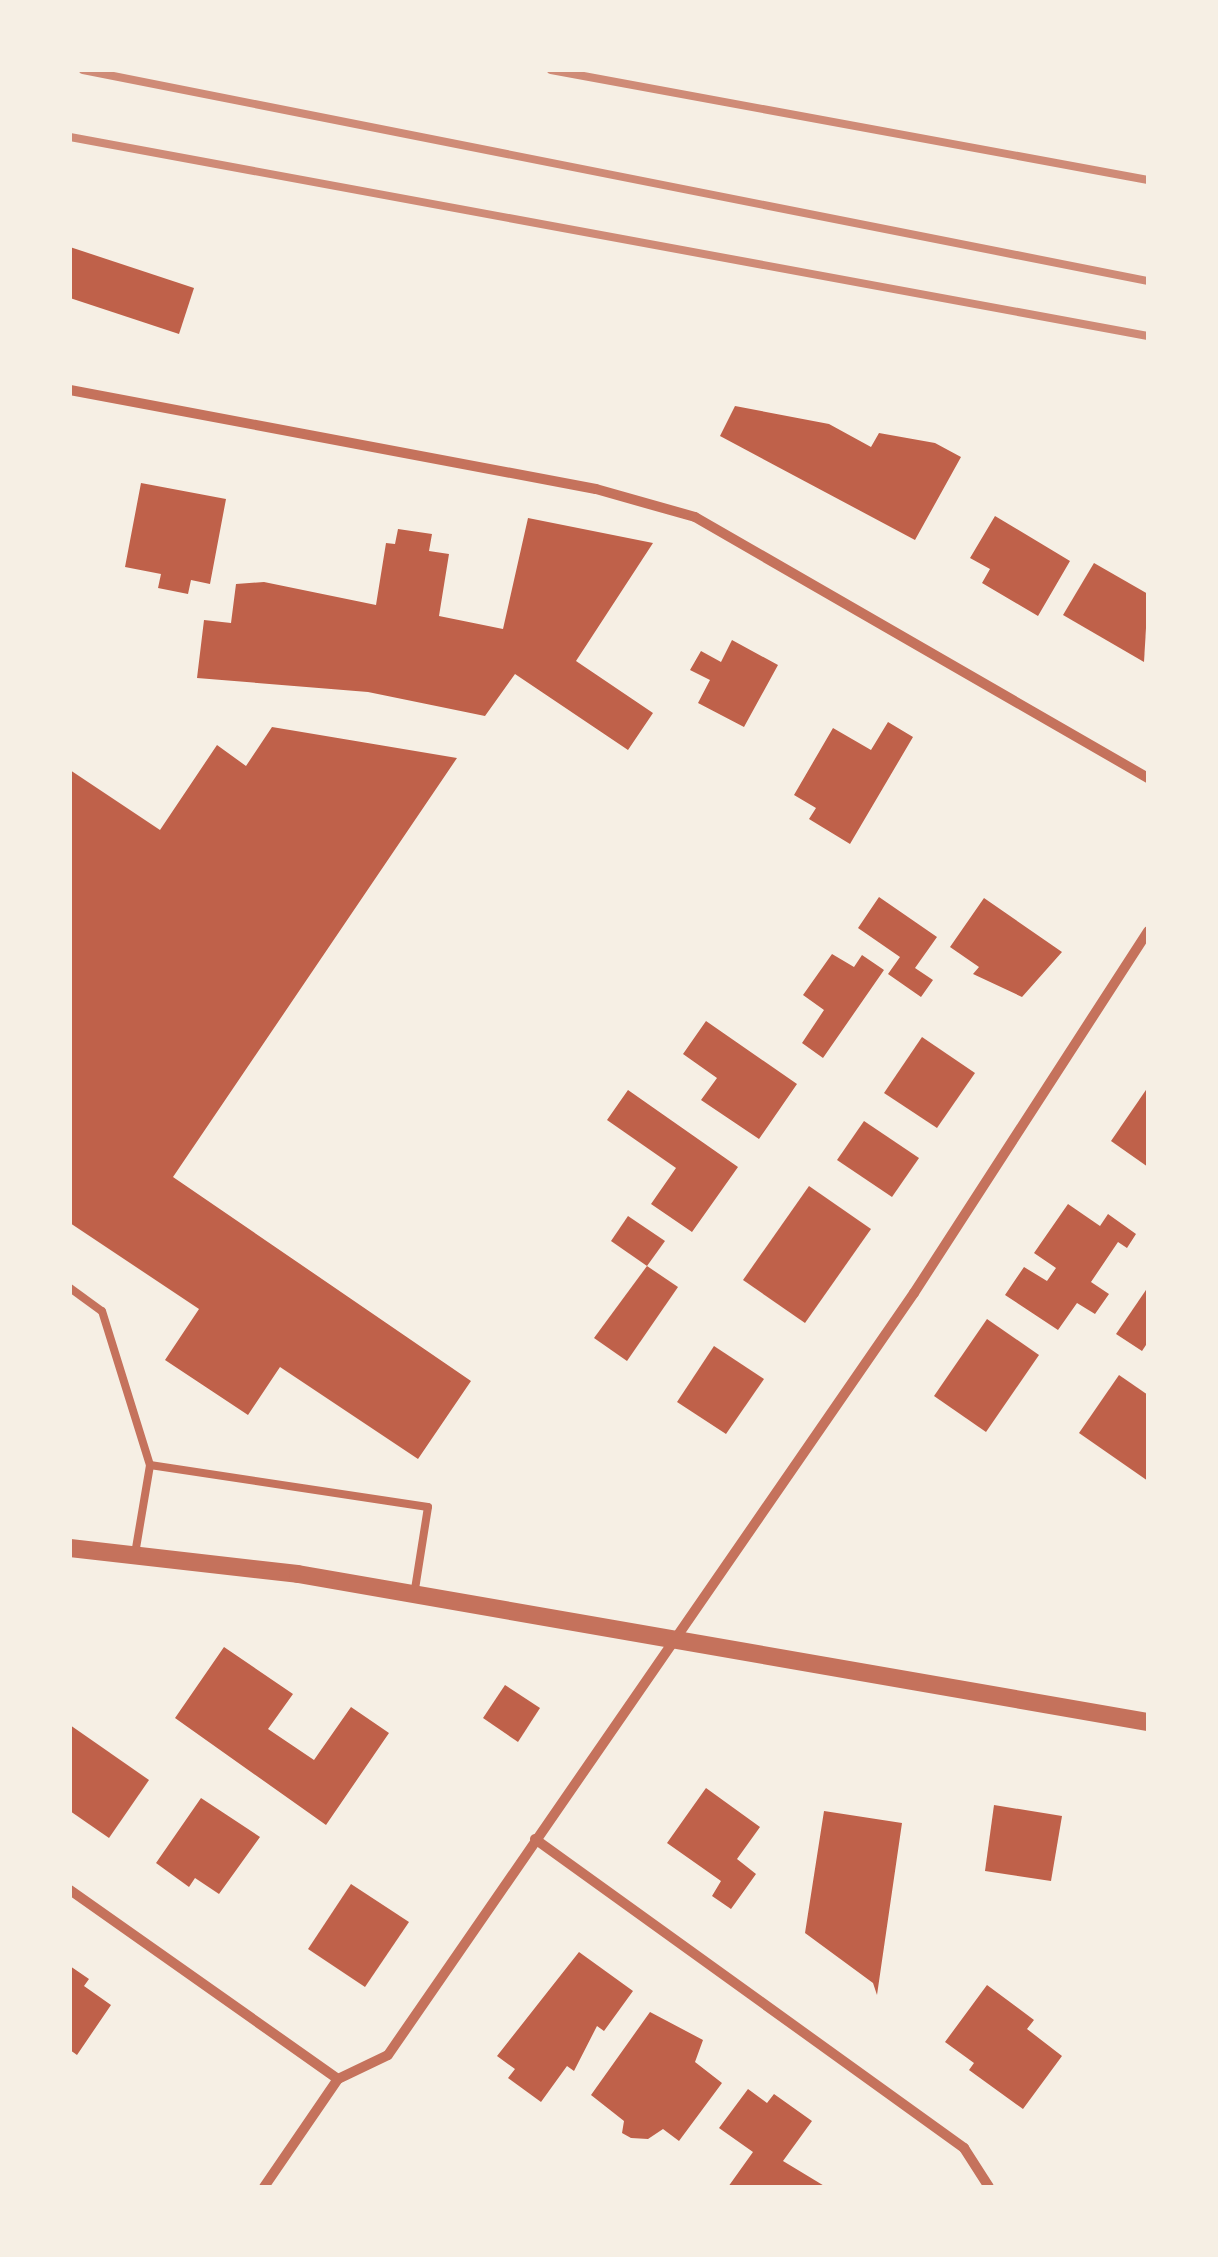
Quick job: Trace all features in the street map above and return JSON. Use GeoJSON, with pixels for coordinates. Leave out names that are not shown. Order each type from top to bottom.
{"type":"FeatureCollection","features":[{"type":"Feature","properties":{"kind":"street"},"geometry":{"type":"LineString","coordinates":[[70,390],[596,489],[695,516],[1148,778]]}},
{"type":"Feature","properties":{"kind":"street"},"geometry":{"type":"LineString","coordinates":[[264,2187],[338,2079],[388,2055],[914,1293],[1148,931]]}},
{"type":"Feature","properties":{"kind":"street"},"geometry":{"type":"LineString","coordinates":[[70,1548],[414,1595],[1148,1722]]}},
{"type":"Feature","properties":{"kind":"street"},"geometry":{"type":"LineString","coordinates":[[535,1839],[964,2148],[989,2187]]}},
{"type":"Feature","properties":{"kind":"street"},"geometry":{"type":"LineString","coordinates":[[70,1890],[338,2079]]}},
{"type":"Feature","properties":{"kind":"lane"},"geometry":{"type":"LineString","coordinates":[[70,1288],[102,1311],[150,1465],[135,1554]]}},
{"type":"Feature","properties":{"kind":"lane"},"geometry":{"type":"LineString","coordinates":[[150,1465],[428,1507],[414,1595]]}},
{"type":"Feature","properties":{"kind":"building"},"geometry":{"type":"Polygon","coordinates":[[[70,247],[194,288],[179,334],[70,298],[70,247]]]}},
{"type":"Feature","properties":{"kind":"building"},"geometry":{"type":"Polygon","coordinates":[[[735,406],[829,424],[871,447],[879,433],[935,443],[961,457],[915,540],[720,436],[735,406]]]}},
{"type":"Feature","properties":{"kind":"building"},"geometry":{"type":"Polygon","coordinates":[[[141,483],[226,499],[210,584],[191,580],[188,594],[158,588],[161,574],[125,567],[141,483]]]}},
{"type":"Feature","properties":{"kind":"building"},"geometry":{"type":"Polygon","coordinates":[[[995,516],[1070,561],[1038,616],[982,583],[990,569],[970,558],[995,516]]]}},
{"type":"Feature","properties":{"kind":"building"},"geometry":{"type":"Polygon","coordinates":[[[528,518],[653,543],[576,661],[653,713],[628,750],[515,674],[485,716],[368,692],[197,678],[204,620],[231,623],[236,584],[264,582],[376,605],[386,543],[395,544],[398,529],[432,534],[429,551],[449,554],[439,616],[503,629],[528,518]]]}},
{"type":"Feature","properties":{"kind":"building"},"geometry":{"type":"Polygon","coordinates":[[[1094,563],[1148,594],[1144,662],[1063,615],[1094,563]]]}},
{"type":"Feature","properties":{"kind":"building"},"geometry":{"type":"Polygon","coordinates":[[[732,640],[778,665],[744,727],[698,703],[710,680],[690,670],[701,651],[721,662],[732,640]]]}},
{"type":"Feature","properties":{"kind":"building"},"geometry":{"type":"Polygon","coordinates":[[[888,722],[913,737],[850,844],[809,819],[816,808],[794,795],[833,728],[871,750],[888,722]]]}},
{"type":"Feature","properties":{"kind":"building"},"geometry":{"type":"Polygon","coordinates":[[[272,727],[457,758],[173,1177],[471,1381],[418,1459],[280,1367],[248,1415],[165,1360],[199,1309],[70,1223],[70,770],[160,830],[217,745],[246,766],[272,727]]]}},
{"type":"Feature","properties":{"kind":"building"},"geometry":{"type":"Polygon","coordinates":[[[879,897],[937,937],[915,968],[933,980],[921,997],[888,974],[900,957],[858,928],[879,897]]]}},
{"type":"Feature","properties":{"kind":"building"},"geometry":{"type":"Polygon","coordinates":[[[984,898],[1062,952],[1022,997],[973,974],[979,967],[950,947],[984,898]]]}},
{"type":"Feature","properties":{"kind":"building"},"geometry":{"type":"Polygon","coordinates":[[[832,954],[854,967],[862,955],[884,970],[823,1058],[802,1043],[824,1010],[803,995],[832,954]]]}},
{"type":"Feature","properties":{"kind":"building"},"geometry":{"type":"Polygon","coordinates":[[[706,1021],[797,1084],[759,1139],[701,1100],[717,1078],[683,1054],[706,1021]]]}},
{"type":"Feature","properties":{"kind":"building"},"geometry":{"type":"Polygon","coordinates":[[[922,1037],[975,1073],[937,1128],[884,1093],[922,1037]]]}},
{"type":"Feature","properties":{"kind":"building"},"geometry":{"type":"Polygon","coordinates":[[[1148,1087],[1148,1167],[1111,1141],[1148,1087]]]}},
{"type":"Feature","properties":{"kind":"building"},"geometry":{"type":"Polygon","coordinates":[[[628,1090],[738,1167],[692,1232],[651,1204],[676,1168],[607,1120],[628,1090]]]}},
{"type":"Feature","properties":{"kind":"building"},"geometry":{"type":"Polygon","coordinates":[[[864,1121],[919,1158],[892,1197],[837,1160],[864,1121]]]}},
{"type":"Feature","properties":{"kind":"building"},"geometry":{"type":"Polygon","coordinates":[[[809,1186],[871,1229],[805,1323],[743,1280],[809,1186]]]}},
{"type":"Feature","properties":{"kind":"building"},"geometry":{"type":"Polygon","coordinates":[[[1068,1204],[1100,1226],[1108,1214],[1136,1234],[1127,1248],[1118,1242],[1091,1282],[1109,1294],[1095,1314],[1077,1303],[1058,1330],[1005,1295],[1024,1267],[1047,1281],[1056,1268],[1034,1253],[1068,1204]]]}},
{"type":"Feature","properties":{"kind":"building"},"geometry":{"type":"Polygon","coordinates":[[[628,1216],[665,1241],[647,1266],[611,1241],[628,1216]]]}},
{"type":"Feature","properties":{"kind":"building"},"geometry":{"type":"Polygon","coordinates":[[[647,1266],[678,1287],[627,1361],[594,1338],[647,1266]]]}},
{"type":"Feature","properties":{"kind":"building"},"geometry":{"type":"Polygon","coordinates":[[[1148,1287],[1148,1342],[1142,1351],[1116,1334],[1148,1287]]]}},
{"type":"Feature","properties":{"kind":"building"},"geometry":{"type":"Polygon","coordinates":[[[987,1319],[1039,1355],[986,1432],[934,1396],[987,1319]]]}},
{"type":"Feature","properties":{"kind":"building"},"geometry":{"type":"Polygon","coordinates":[[[714,1346],[764,1379],[726,1434],[677,1402],[714,1346]]]}},
{"type":"Feature","properties":{"kind":"building"},"geometry":{"type":"Polygon","coordinates":[[[1119,1375],[1148,1395],[1148,1481],[1079,1433],[1119,1375]]]}},
{"type":"Feature","properties":{"kind":"building"},"geometry":{"type":"Polygon","coordinates":[[[224,1647],[293,1694],[268,1729],[314,1760],[351,1707],[389,1733],[326,1825],[175,1718],[224,1647]]]}},
{"type":"Feature","properties":{"kind":"building"},"geometry":{"type":"Polygon","coordinates":[[[505,1685],[540,1708],[518,1742],[483,1718],[505,1685]]]}},
{"type":"Feature","properties":{"kind":"building"},"geometry":{"type":"Polygon","coordinates":[[[70,1725],[149,1780],[109,1838],[70,1811],[70,1725]]]}},
{"type":"Feature","properties":{"kind":"building"},"geometry":{"type":"Polygon","coordinates":[[[706,1788],[760,1827],[737,1859],[756,1874],[731,1909],[712,1896],[721,1881],[667,1843],[706,1788]]]}},
{"type":"Feature","properties":{"kind":"building"},"geometry":{"type":"Polygon","coordinates":[[[201,1798],[260,1837],[219,1894],[195,1878],[189,1887],[156,1863],[201,1798]]]}},
{"type":"Feature","properties":{"kind":"building"},"geometry":{"type":"Polygon","coordinates":[[[994,1805],[1062,1816],[1051,1881],[985,1871],[994,1805]]]}},
{"type":"Feature","properties":{"kind":"building"},"geometry":{"type":"Polygon","coordinates":[[[824,1811],[902,1823],[877,1995],[873,1983],[805,1933],[824,1811]]]}},
{"type":"Feature","properties":{"kind":"building"},"geometry":{"type":"Polygon","coordinates":[[[351,1884],[409,1922],[365,1987],[308,1949],[351,1884]]]}},
{"type":"Feature","properties":{"kind":"building"},"geometry":{"type":"Polygon","coordinates":[[[579,1952],[633,1991],[604,2031],[597,2026],[574,2071],[567,2066],[541,2102],[508,2078],[515,2069],[497,2056],[579,1952]]]}},
{"type":"Feature","properties":{"kind":"building"},"geometry":{"type":"Polygon","coordinates":[[[70,1966],[89,1979],[84,1986],[111,2005],[77,2055],[70,2050],[70,1966]]]}},
{"type":"Feature","properties":{"kind":"building"},"geometry":{"type":"Polygon","coordinates":[[[987,1985],[1034,2020],[1027,2029],[1062,2056],[1023,2109],[969,2070],[974,2063],[945,2042],[987,1985]]]}},
{"type":"Feature","properties":{"kind":"building"},"geometry":{"type":"Polygon","coordinates":[[[650,2012],[703,2040],[695,2062],[722,2083],[679,2141],[663,2129],[648,2139],[631,2138],[622,2133],[624,2121],[591,2095],[650,2012]]]}},
{"type":"Feature","properties":{"kind":"building"},"geometry":{"type":"Polygon","coordinates":[[[748,2089],[767,2103],[774,2094],[812,2121],[783,2161],[826,2187],[728,2187],[753,2152],[719,2128],[748,2089]]]}},
{"type":"Feature","properties":{"kind":"railway"},"geometry":{"type":"LineString","coordinates":[[83,70],[1148,281]]}},
{"type":"Feature","properties":{"kind":"railway"},"geometry":{"type":"LineString","coordinates":[[551,70],[1148,180]]}},
{"type":"Feature","properties":{"kind":"railway"},"geometry":{"type":"LineString","coordinates":[[70,137],[1148,336]]}}]}
